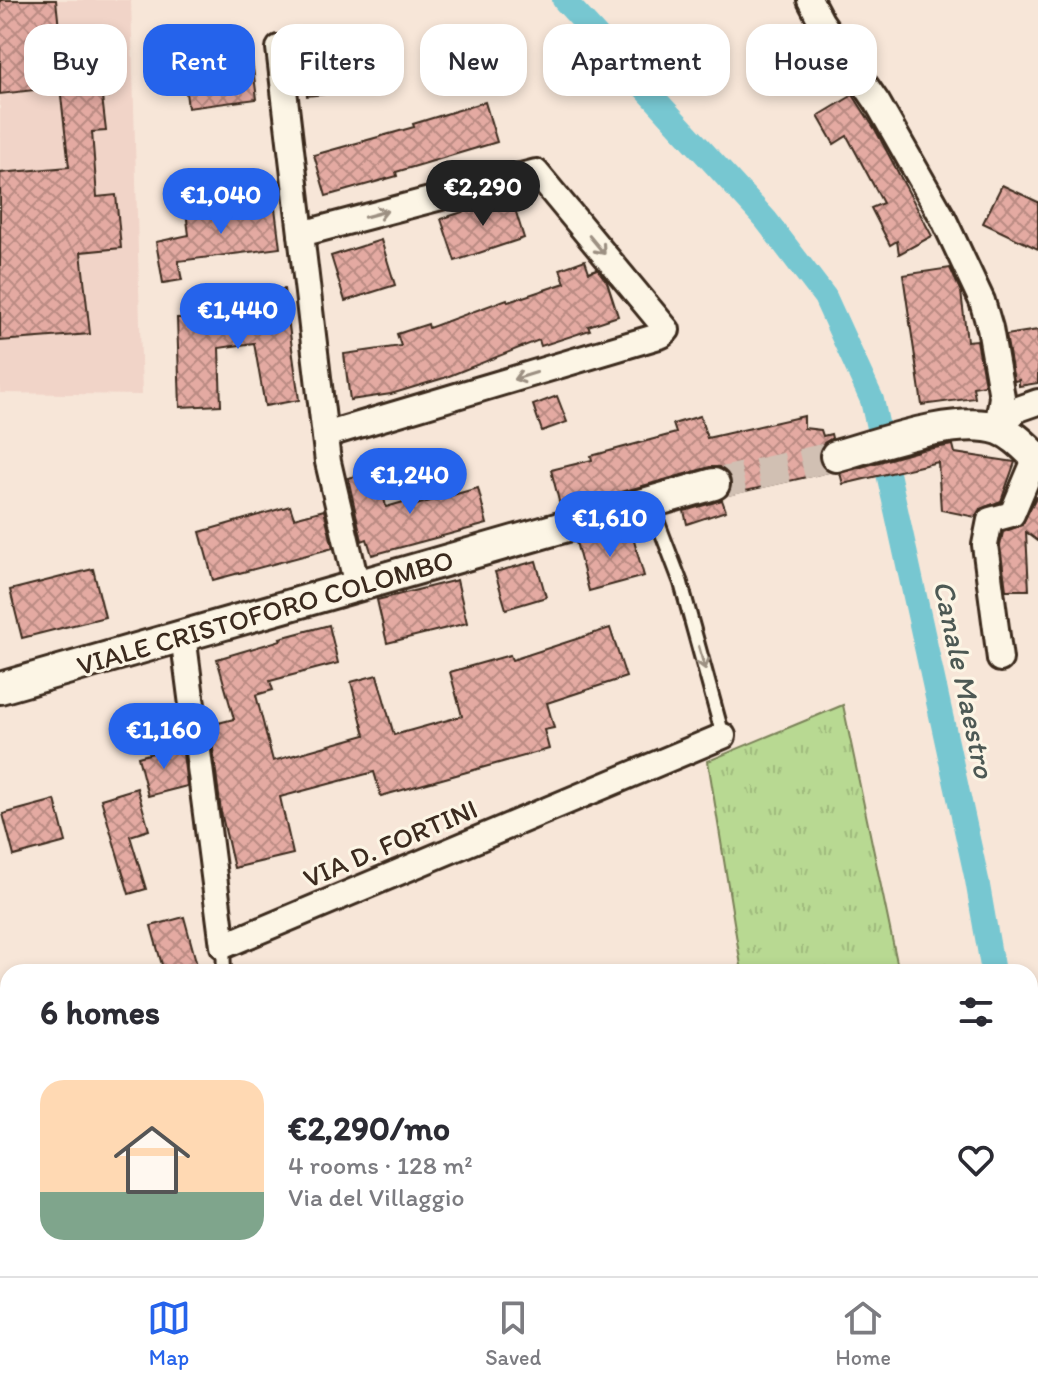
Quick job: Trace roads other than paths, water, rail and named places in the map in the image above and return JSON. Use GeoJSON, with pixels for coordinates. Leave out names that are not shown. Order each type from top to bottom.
{"type":"FeatureCollection","features":[{"type":"Feature","properties":{"kind":"street"},"geometry":{"type":"LineString","coordinates":[[810,0],[877,102],[943,218],[982,301],[1002,397],[997,428]]}},
{"type":"Feature","properties":{"kind":"street"},"geometry":{"type":"LineString","coordinates":[[285,96],[328,462],[357,586]]}},
{"type":"Feature","properties":{"kind":"street"},"geometry":{"type":"LineString","coordinates":[[301,234],[536,172],[667,330],[662,335],[325,435]]}},
{"type":"Feature","properties":{"kind":"street"},"geometry":{"type":"LineString","coordinates":[[997,428],[1018,409],[1038,402]]}},
{"type":"Feature","properties":{"kind":"street"},"geometry":{"type":"LineString","coordinates":[[836,456],[931,430],[973,426],[997,428],[1013,436],[1037,458],[1012,514],[990,520],[985,545],[1000,659]]}},
{"type":"Feature","properties":{"kind":"street","name":"VIALE CRISTOFORO COLOMBO"},"geometry":{"type":"LineString","coordinates":[[0,688],[714,484]]}},
{"type":"Feature","properties":{"kind":"street"},"geometry":{"type":"LineString","coordinates":[[183,635],[223,946]]}},
{"type":"Feature","properties":{"kind":"street","name":"VIA D. FORTINI"},"geometry":{"type":"LineString","coordinates":[[223,946],[723,736]]}},
{"type":"Feature","properties":{"kind":"lane","name":"VIA D. FORTINI"},"geometry":{"type":"LineString","coordinates":[[650,502],[681,583],[723,736]]}},
{"type":"Feature","properties":{"kind":"lane"},"geometry":{"type":"LineString","coordinates":[[223,946],[224,964]]}},
{"type":"Feature","properties":{"kind":"waterway","name":"Canale Maestro"},"geometry":{"type":"LineString","coordinates":[[564,0],[766,220],[825,297],[872,400],[977,880],[992,964]]}},
{"type":"Feature","properties":{"kind":"tunnel"},"geometry":{"type":"LineString","coordinates":[[714,484],[836,456]]}}]}
